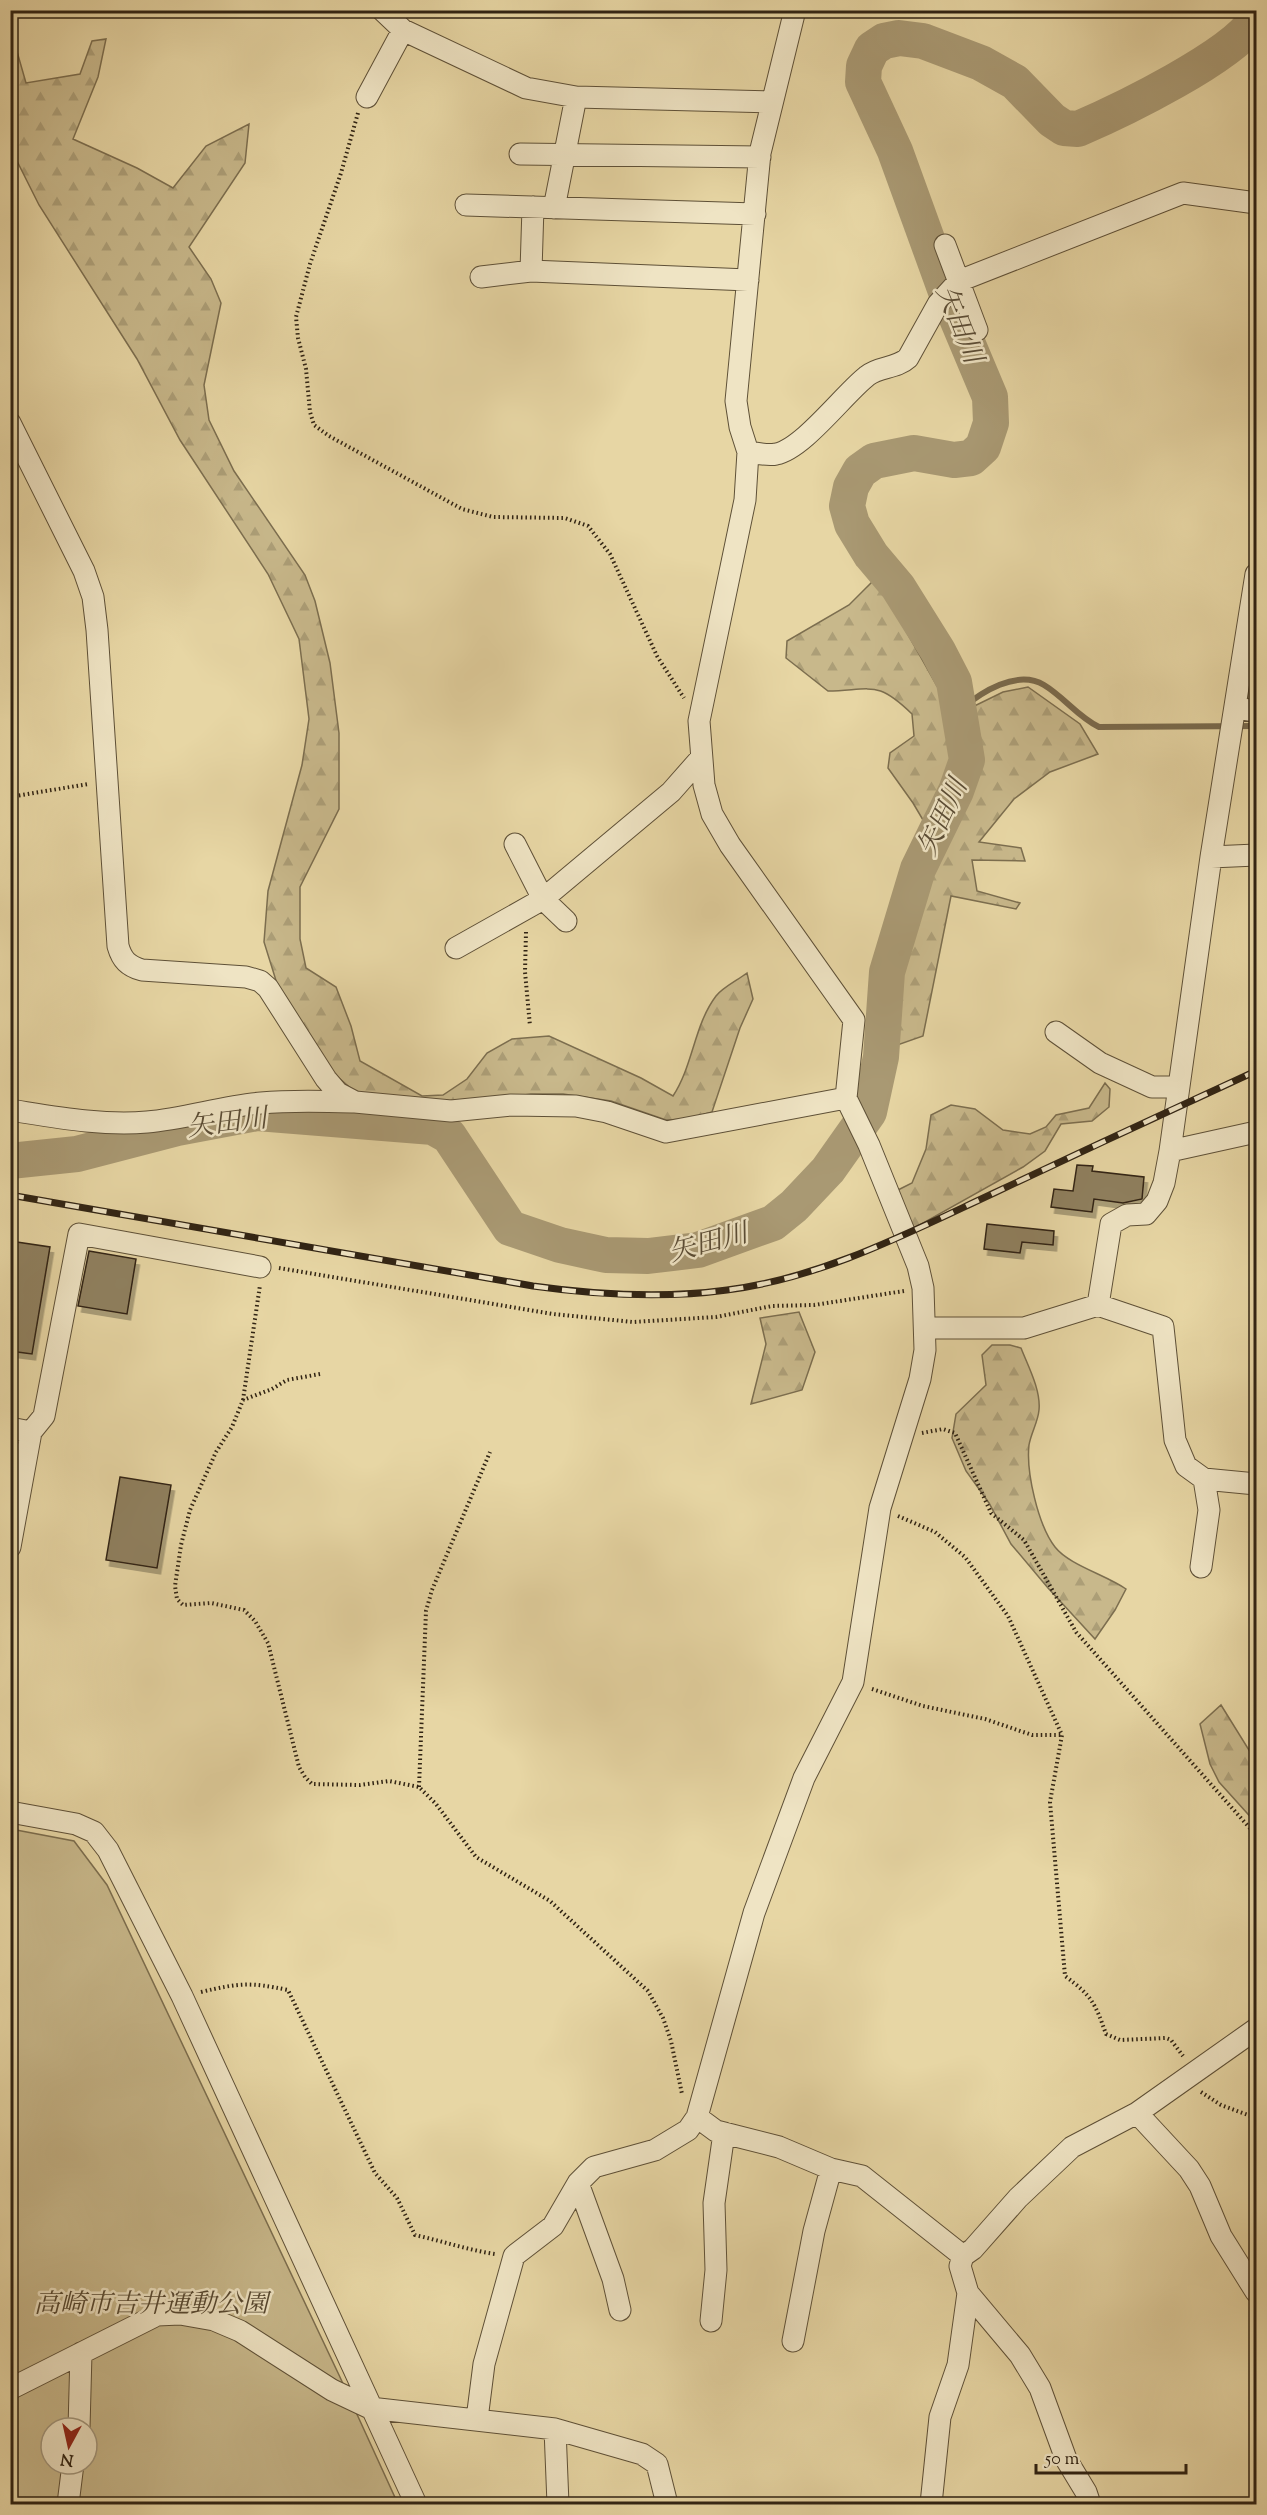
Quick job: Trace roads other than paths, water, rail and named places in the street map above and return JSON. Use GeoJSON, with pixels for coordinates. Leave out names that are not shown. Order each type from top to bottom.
{"type":"FeatureCollection","features":[{"type":"Feature","properties":{"kind":"street"},"geometry":{"type":"LineString","coordinates":[[382,10],[403,30],[526,88],[576,97],[771,102]]}},
{"type":"Feature","properties":{"kind":"street"},"geometry":{"type":"LineString","coordinates":[[477,2420],[484,2364],[514,2256],[553,2226],[578,2183],[594,2167],[655,2150],[688,2130],[697,2117],[754,1913],[804,1778],[853,1682],[880,1508],[920,1379],[925,1350],[923,1288],[918,1266],[869,1145],[848,1102],[854,1020],[730,845],[712,814],[704,785],[701,758],[699,721],[746,500],[748,452],[740,427],[736,401],[760,158],[771,102],[795,10]]}},
{"type":"Feature","properties":{"kind":"street"},"geometry":{"type":"LineString","coordinates":[[367,97],[403,30]]}},
{"type":"Feature","properties":{"kind":"street"},"geometry":{"type":"LineString","coordinates":[[554,208],[576,97]]}},
{"type":"Feature","properties":{"kind":"street"},"geometry":{"type":"LineString","coordinates":[[520,154],[760,158]]}},
{"type":"Feature","properties":{"kind":"street"},"geometry":{"type":"LineString","coordinates":[[748,452],[774,455],[782,453],[799,441],[868,375],[908,358],[938,304],[957,283],[1183,193],[1257,203]]}},
{"type":"Feature","properties":{"kind":"street"},"geometry":{"type":"LineString","coordinates":[[466,205],[755,214]]}},
{"type":"Feature","properties":{"kind":"street"},"geometry":{"type":"LineString","coordinates":[[531,271],[533,207]]}},
{"type":"Feature","properties":{"kind":"street"},"geometry":{"type":"LineString","coordinates":[[945,245],[957,283],[977,330]]}},
{"type":"Feature","properties":{"kind":"street"},"geometry":{"type":"LineString","coordinates":[[481,277],[531,271],[748,280]]}},
{"type":"Feature","properties":{"kind":"street"},"geometry":{"type":"LineString","coordinates":[[10,423],[84,571],[93,597],[98,630],[118,946],[121,958],[133,968],[142,970],[246,977],[260,981],[268,988],[326,1079],[338,1093],[355,1102]]}},
{"type":"Feature","properties":{"kind":"street"},"geometry":{"type":"LineString","coordinates":[[1098,1305],[1111,1224],[1126,1215],[1146,1214],[1157,1201],[1164,1183],[1211,857],[1257,574]]}},
{"type":"Feature","properties":{"kind":"street"},"geometry":{"type":"LineString","coordinates":[[1235,708],[1257,711]]}},
{"type":"Feature","properties":{"kind":"street"},"geometry":{"type":"LineString","coordinates":[[456,948],[543,899],[670,792],[701,758]]}},
{"type":"Feature","properties":{"kind":"street"},"geometry":{"type":"LineString","coordinates":[[515,844],[543,899],[566,921]]}},
{"type":"Feature","properties":{"kind":"street"},"geometry":{"type":"LineString","coordinates":[[1211,857],[1257,855]]}},
{"type":"Feature","properties":{"kind":"street"},"geometry":{"type":"LineString","coordinates":[[1056,1032],[1100,1063],[1152,1087],[1178,1087]]}},
{"type":"Feature","properties":{"kind":"street"},"geometry":{"type":"LineString","coordinates":[[10,1110],[77,1120],[147,1122],[260,1103],[305,1101],[355,1102],[452,1111],[511,1105],[576,1106],[607,1112],[666,1132],[848,1102]]}},
{"type":"Feature","properties":{"kind":"street"},"geometry":{"type":"LineString","coordinates":[[1170,1151],[1257,1132]]}},
{"type":"Feature","properties":{"kind":"street"},"geometry":{"type":"LineString","coordinates":[[10,1547],[21,1430],[44,1416],[78,1234],[260,1267]]}},
{"type":"Feature","properties":{"kind":"street"},"geometry":{"type":"LineString","coordinates":[[926,1328],[1024,1328],[1098,1305],[1163,1327],[1175,1440],[1186,1466],[1204,1479],[1257,1484]]}},
{"type":"Feature","properties":{"kind":"street"},"geometry":{"type":"LineString","coordinates":[[1201,1567],[1209,1510],[1204,1479]]}},
{"type":"Feature","properties":{"kind":"street"},"geometry":{"type":"LineString","coordinates":[[10,1812],[76,1824],[94,1832],[108,1850],[182,1996],[416,2505]]}},
{"type":"Feature","properties":{"kind":"street"},"geometry":{"type":"LineString","coordinates":[[1090,2505],[1086,2492],[1066,2459],[1040,2388],[1020,2355],[968,2292],[960,2266],[963,2256],[973,2249],[1018,2198],[1072,2147],[1137,2113],[1257,2029]]}},
{"type":"Feature","properties":{"kind":"street"},"geometry":{"type":"LineString","coordinates":[[1137,2113],[1189,2169],[1200,2186],[1221,2236],[1257,2292]]}},
{"type":"Feature","properties":{"kind":"street"},"geometry":{"type":"LineString","coordinates":[[697,2117],[716,2131],[779,2147],[831,2169],[862,2176],[963,2256]]}},
{"type":"Feature","properties":{"kind":"street"},"geometry":{"type":"LineString","coordinates":[[711,2321],[716,2270],[714,2203],[724,2133]]}},
{"type":"Feature","properties":{"kind":"street"},"geometry":{"type":"LineString","coordinates":[[793,2341],[814,2231],[831,2169]]}},
{"type":"Feature","properties":{"kind":"street"},"geometry":{"type":"LineString","coordinates":[[578,2183],[613,2279],[620,2310]]}},
{"type":"Feature","properties":{"kind":"street"},"geometry":{"type":"LineString","coordinates":[[931,2505],[940,2416],[958,2365],[968,2292]]}},
{"type":"Feature","properties":{"kind":"street"},"geometry":{"type":"LineString","coordinates":[[10,2389],[157,2315],[180,2314],[214,2320],[240,2331],[332,2390],[370,2408],[555,2430],[642,2454],[657,2464],[667,2505]]}},
{"type":"Feature","properties":{"kind":"street"},"geometry":{"type":"LineString","coordinates":[[79,2416],[81,2353]]}},
{"type":"Feature","properties":{"kind":"street"},"geometry":{"type":"LineString","coordinates":[[555,2430],[558,2505]]}},
{"type":"Feature","properties":{"kind":"street"},"geometry":{"type":"LineString","coordinates":[[68,2505],[72,2476]]}},
{"type":"Feature","properties":{"kind":"waterway","name":"矢田川"},"geometry":{"type":"LineString","coordinates":[[10,1161],[77,1154],[177,1128],[257,1113],[433,1127],[449,1136],[510,1228],[560,1245],[606,1255],[648,1256],[698,1250],[773,1223],[794,1206],[828,1170],[869,1112],[881,1057],[887,972],[918,869],[956,791],[967,760],[954,682],[938,651],[898,587],[871,555],[852,524],[847,506],[851,487],[860,471],[874,461],[914,453],[954,460],[971,458],[983,447],[991,423],[990,397],[948,297],[895,151],[863,82],[864,66],[872,49],[884,41],[899,38],[923,41],[981,63],[1015,82],[1052,120],[1064,128],[1078,129],[1147,96],[1201,65],[1244,34],[1256,19]]}},
{"type":"Feature","properties":{"kind":"waterway"},"geometry":{"type":"LineString","coordinates":[[960,710],[989,690],[1011,681],[1022,680],[1044,685],[1084,718],[1099,727],[1256,726]]}},
{"type":"Feature","properties":{"kind":"railway"},"geometry":{"type":"LineString","coordinates":[[10,1195],[533,1286],[630,1295],[703,1293],[762,1284],[831,1265],[864,1252],[1256,1071]]}},
{"type":"Feature","properties":{"kind":"park label","name":"高崎市吉井運動公園"},"geometry":{"type":"Point","coordinates":[151,2303]}}]}
